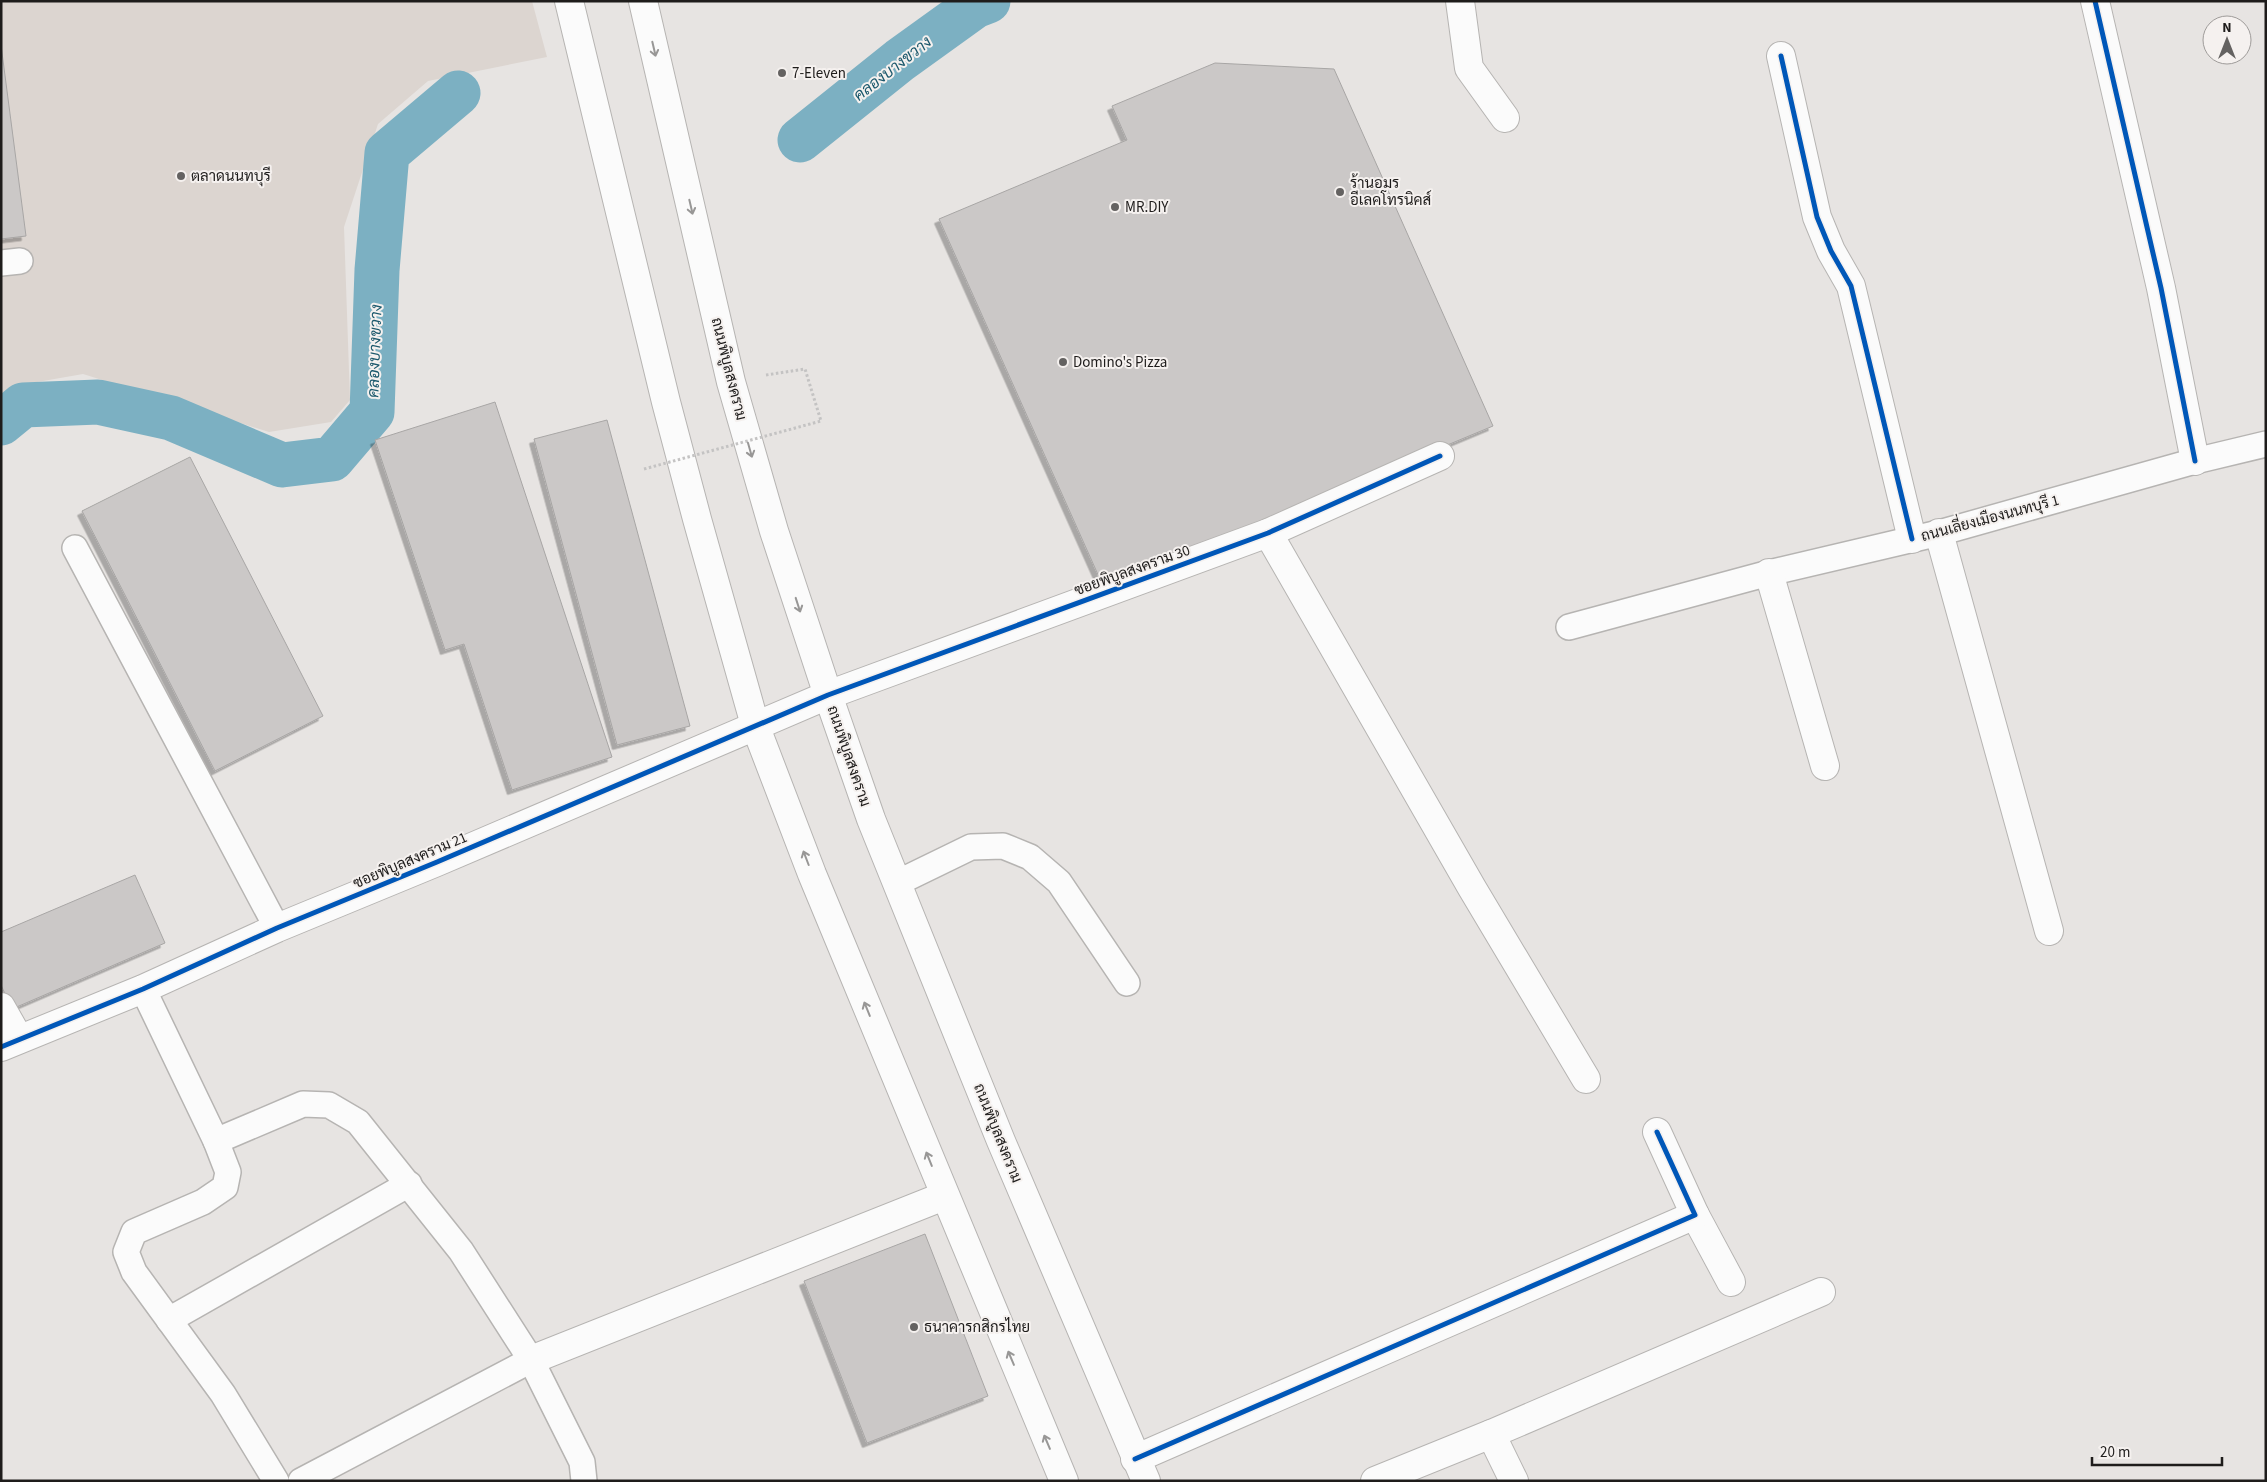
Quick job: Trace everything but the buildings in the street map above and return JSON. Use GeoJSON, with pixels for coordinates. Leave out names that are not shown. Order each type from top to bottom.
{"type":"FeatureCollection","features":[{"type":"Feature","properties":{"kind":"street"},"geometry":{"type":"LineString","coordinates":[[569,1],[696,519],[755,725],[812,874],[944,1196],[1064,1481]]}},
{"type":"Feature","properties":{"kind":"street","name":"ถนนพิบูลสงคราม"},"geometry":{"type":"LineString","coordinates":[[643,1],[731,382],[774,531],[828,695],[871,820],[1001,1140],[1140,1470]]}},
{"type":"Feature","properties":{"kind":"street"},"geometry":{"type":"LineString","coordinates":[[1460,1],[1469,68],[1505,118]]}},
{"type":"Feature","properties":{"kind":"street"},"geometry":{"type":"LineString","coordinates":[[2095,1],[2161,288],[2195,461]]}},
{"type":"Feature","properties":{"kind":"street"},"geometry":{"type":"LineString","coordinates":[[1781,56],[1817,218],[1831,251],[1851,286],[1912,538]]}},
{"type":"Feature","properties":{"kind":"street","name":"ซอยพิบูลสงคราม 30"},"geometry":{"type":"LineString","coordinates":[[828,695],[1268,533],[1440,456]]}},
{"type":"Feature","properties":{"kind":"street"},"geometry":{"type":"LineString","coordinates":[[1268,533],[1472,888],[1586,1079]]}},
{"type":"Feature","properties":{"kind":"street"},"geometry":{"type":"LineString","coordinates":[[1940,533],[2049,930]]}},
{"type":"Feature","properties":{"kind":"street"},"geometry":{"type":"LineString","coordinates":[[1769,573],[1825,766]]}},
{"type":"Feature","properties":{"kind":"street","name":"ซอยพิบูลสงคราม 21"},"geometry":{"type":"LineString","coordinates":[[10,1043],[143,989],[277,928],[437,862],[828,695]]}},
{"type":"Feature","properties":{"kind":"street"},"geometry":{"type":"LineString","coordinates":[[1,1007],[10,1043]]}},
{"type":"Feature","properties":{"kind":"street"},"geometry":{"type":"LineString","coordinates":[[1657,1132],[1695,1215],[1731,1282]]}},
{"type":"Feature","properties":{"kind":"street"},"geometry":{"type":"LineString","coordinates":[[531,1360],[944,1196]]}},
{"type":"Feature","properties":{"kind":"street"},"geometry":{"type":"LineString","coordinates":[[1140,1470],[1695,1215]]}},
{"type":"Feature","properties":{"kind":"street"},"geometry":{"type":"LineString","coordinates":[[1375,1481],[1491,1434],[1821,1292]]}},
{"type":"Feature","properties":{"kind":"street"},"geometry":{"type":"LineString","coordinates":[[1491,1434],[1514,1481]]}},
{"type":"Feature","properties":{"kind":"lane","name":"ถนนเลี่ยงเมืองนนทบุรี 1"},"geometry":{"type":"LineString","coordinates":[[1569,627],[1769,573],[1912,538],[1940,533],[2195,461],[2266,444]]}},
{"type":"Feature","properties":{"kind":"lane"},"geometry":{"type":"LineString","coordinates":[[75,548],[277,928]]}},
{"type":"Feature","properties":{"kind":"lane"},"geometry":{"type":"LineString","coordinates":[[897,882],[971,847],[1003,846],[1030,857],[1058,882],[1127,983]]}},
{"type":"Feature","properties":{"kind":"lane"},"geometry":{"type":"LineString","coordinates":[[143,989],[216,1141],[228,1172],[224,1187],[203,1202],[134,1232],[126,1252],[134,1272],[223,1394],[276,1481]]}},
{"type":"Feature","properties":{"kind":"lane"},"geometry":{"type":"LineString","coordinates":[[216,1141],[303,1104],[329,1105],[358,1122],[461,1251],[531,1360],[582,1462],[584,1481]]}},
{"type":"Feature","properties":{"kind":"lane"},"geometry":{"type":"LineString","coordinates":[[168,1320],[409,1184]]}},
{"type":"Feature","properties":{"kind":"lane"},"geometry":{"type":"LineString","coordinates":[[301,1481],[531,1360]]}},
{"type":"Feature","properties":{"kind":"path"},"geometry":{"type":"LineString","coordinates":[[644,469],[821,421],[805,369]]}},
{"type":"Feature","properties":{"kind":"shaded area","name":"ตลาดนนทบุรี"},"geometry":{"type":"Polygon","coordinates":[[[1,1],[532,1],[547,57],[428,81],[378,124],[344,227],[350,400],[331,422],[269,432],[83,374],[26,384],[1,399],[1,1]]]}},
{"type":"Feature","properties":{"kind":"waterway","name":"คลองบางขวาง"},"geometry":{"type":"LineString","coordinates":[[800,140],[900,60],[975,6],[988,1]]}},
{"type":"Feature","properties":{"kind":"waterway","name":"คลองบางขวาง"},"geometry":{"type":"LineString","coordinates":[[1,423],[23,405],[98,402],[171,418],[282,465],[332,459],[372,412],[377,270],[387,153],[458,93]]}},
{"type":"Feature","properties":{"kind":"cycle path"},"geometry":{"type":"LineString","coordinates":[[2095,1],[2161,288],[2195,461]]}},
{"type":"Feature","properties":{"kind":"cycle path"},"geometry":{"type":"LineString","coordinates":[[1781,56],[1817,217],[1831,251],[1851,286],[1912,539]]}},
{"type":"Feature","properties":{"kind":"cycle path"},"geometry":{"type":"LineString","coordinates":[[1,1047],[143,989],[277,928],[437,862],[828,695],[1268,533],[1440,456]]}},
{"type":"Feature","properties":{"kind":"cycle path"},"geometry":{"type":"LineString","coordinates":[[1135,1459],[1695,1215],[1657,1132]]}},
{"type":"Feature","properties":{"kind":"place","name":"7-Eleven"},"geometry":{"type":"Point","coordinates":[782,73]}},
{"type":"Feature","properties":{"kind":"place","name":"ตลาดนนทบุรี"},"geometry":{"type":"Point","coordinates":[181,176]}},
{"type":"Feature","properties":{"kind":"place","name":"ร้านอมร อีเลคโทรนิคส์"},"geometry":{"type":"Point","coordinates":[1340,192]}},
{"type":"Feature","properties":{"kind":"place","name":"MR.DIY"},"geometry":{"type":"Point","coordinates":[1115,207]}},
{"type":"Feature","properties":{"kind":"place","name":"Domino's Pizza"},"geometry":{"type":"Point","coordinates":[1063,362]}},
{"type":"Feature","properties":{"kind":"place","name":"ธนาคารกสิกรไทย"},"geometry":{"type":"Point","coordinates":[914,1327]}}]}
